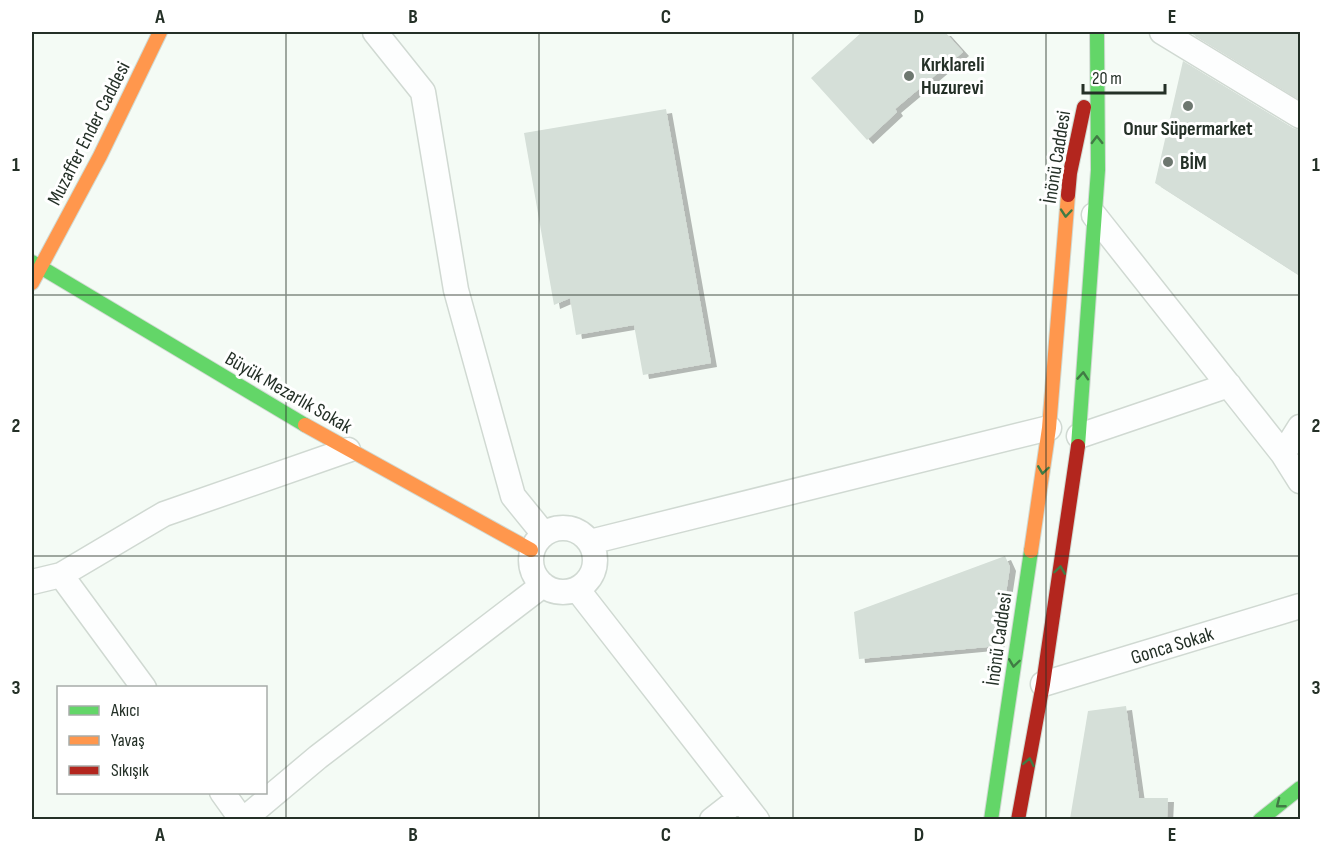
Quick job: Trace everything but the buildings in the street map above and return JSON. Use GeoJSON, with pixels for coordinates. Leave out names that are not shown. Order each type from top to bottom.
{"type":"FeatureCollection","features":[{"type":"Feature","properties":{"kind":"main road","name":"Muzaffer Ender Caddesi"},"geometry":{"type":"LineString","coordinates":[[32,283],[36,265],[100,156],[160,32]]}},
{"type":"Feature","properties":{"kind":"main road"},"geometry":{"type":"LineString","coordinates":[[1096,53],[1097,32]]}},
{"type":"Feature","properties":{"kind":"main road"},"geometry":{"type":"LineString","coordinates":[[1084,39],[1096,53]]}},
{"type":"Feature","properties":{"kind":"main road","name":"İnönü Caddesi"},"geometry":{"type":"LineString","coordinates":[[1018,819],[1043,684],[1079,436],[1098,170],[1096,53]]}},
{"type":"Feature","properties":{"kind":"main road","name":"İnönü Caddesi"},"geometry":{"type":"LineString","coordinates":[[991,819],[1049,428],[1070,173],[1096,53]]}},
{"type":"Feature","properties":{"kind":"main road","name":"Büyük Mezarlık Sokak"},"geometry":{"type":"LineString","coordinates":[[36,265],[348,450],[537,542]]}},
{"type":"Feature","properties":{"kind":"main road"},"geometry":{"type":"LineString","coordinates":[[1260,819],[1300,788]]}},
{"type":"Feature","properties":{"kind":"street"},"geometry":{"type":"LineString","coordinates":[[375,32],[423,92],[456,290],[513,496],[537,542],[532,572],[543,585],[556,592],[577,589],[592,574],[595,563],[590,542],[583,534],[564,527],[537,542]]}},
{"type":"Feature","properties":{"kind":"street"},"geometry":{"type":"LineString","coordinates":[[1162,32],[1300,116]]}},
{"type":"Feature","properties":{"kind":"street"},"geometry":{"type":"LineString","coordinates":[[1094,215],[1283,454],[1300,481]]}},
{"type":"Feature","properties":{"kind":"street"},"geometry":{"type":"LineString","coordinates":[[1079,436],[1229,385]]}},
{"type":"Feature","properties":{"kind":"street"},"geometry":{"type":"LineString","coordinates":[[590,542],[1049,428]]}},
{"type":"Feature","properties":{"kind":"street"},"geometry":{"type":"LineString","coordinates":[[1283,454],[1300,428]]}},
{"type":"Feature","properties":{"kind":"street"},"geometry":{"type":"LineString","coordinates":[[32,582],[61,575],[164,514],[348,450]]}},
{"type":"Feature","properties":{"kind":"street"},"geometry":{"type":"LineString","coordinates":[[61,575],[143,686]]}},
{"type":"Feature","properties":{"kind":"street"},"geometry":{"type":"LineString","coordinates":[[223,794],[242,819],[543,585]]}},
{"type":"Feature","properties":{"kind":"street"},"geometry":{"type":"LineString","coordinates":[[577,589],[756,819]]}},
{"type":"Feature","properties":{"kind":"street","name":"Gonca Sokak"},"geometry":{"type":"LineString","coordinates":[[1043,684],[1300,606]]}},
{"type":"Feature","properties":{"kind":"street"},"geometry":{"type":"LineString","coordinates":[[712,819],[739,799]]}},
{"type":"Feature","properties":{"kind":"traffic: fast"},"geometry":{"type":"LineString","coordinates":[[1078,446],[1098,170],[1097,32]]}},
{"type":"Feature","properties":{"kind":"traffic: fast"},"geometry":{"type":"LineString","coordinates":[[32,262],[305,425]]}},
{"type":"Feature","properties":{"kind":"traffic: fast"},"geometry":{"type":"LineString","coordinates":[[991,820],[1031,551]]}},
{"type":"Feature","properties":{"kind":"traffic: fast"},"geometry":{"type":"LineString","coordinates":[[1260,820],[1300,788]]}},
{"type":"Feature","properties":{"kind":"traffic: slow"},"geometry":{"type":"LineString","coordinates":[[32,283],[100,156],[160,32]]}},
{"type":"Feature","properties":{"kind":"traffic: slow"},"geometry":{"type":"LineString","coordinates":[[1031,551],[1049,428],[1068,195]]}},
{"type":"Feature","properties":{"kind":"traffic: slow"},"geometry":{"type":"LineString","coordinates":[[305,425],[531,550]]}},
{"type":"Feature","properties":{"kind":"traffic: jam"},"geometry":{"type":"LineString","coordinates":[[1068,195],[1070,173],[1084,107]]}},
{"type":"Feature","properties":{"kind":"traffic: jam"},"geometry":{"type":"LineString","coordinates":[[1018,820],[1043,684],[1078,446]]}},
{"type":"Feature","properties":{"kind":"place","name":"Kırklareli Huzurevi"},"geometry":{"type":"Point","coordinates":[909,76]}},
{"type":"Feature","properties":{"kind":"place","name":"Onur Süpermarket"},"geometry":{"type":"Point","coordinates":[1188,106]}},
{"type":"Feature","properties":{"kind":"place","name":"BİM"},"geometry":{"type":"Point","coordinates":[1168,162]}}]}
